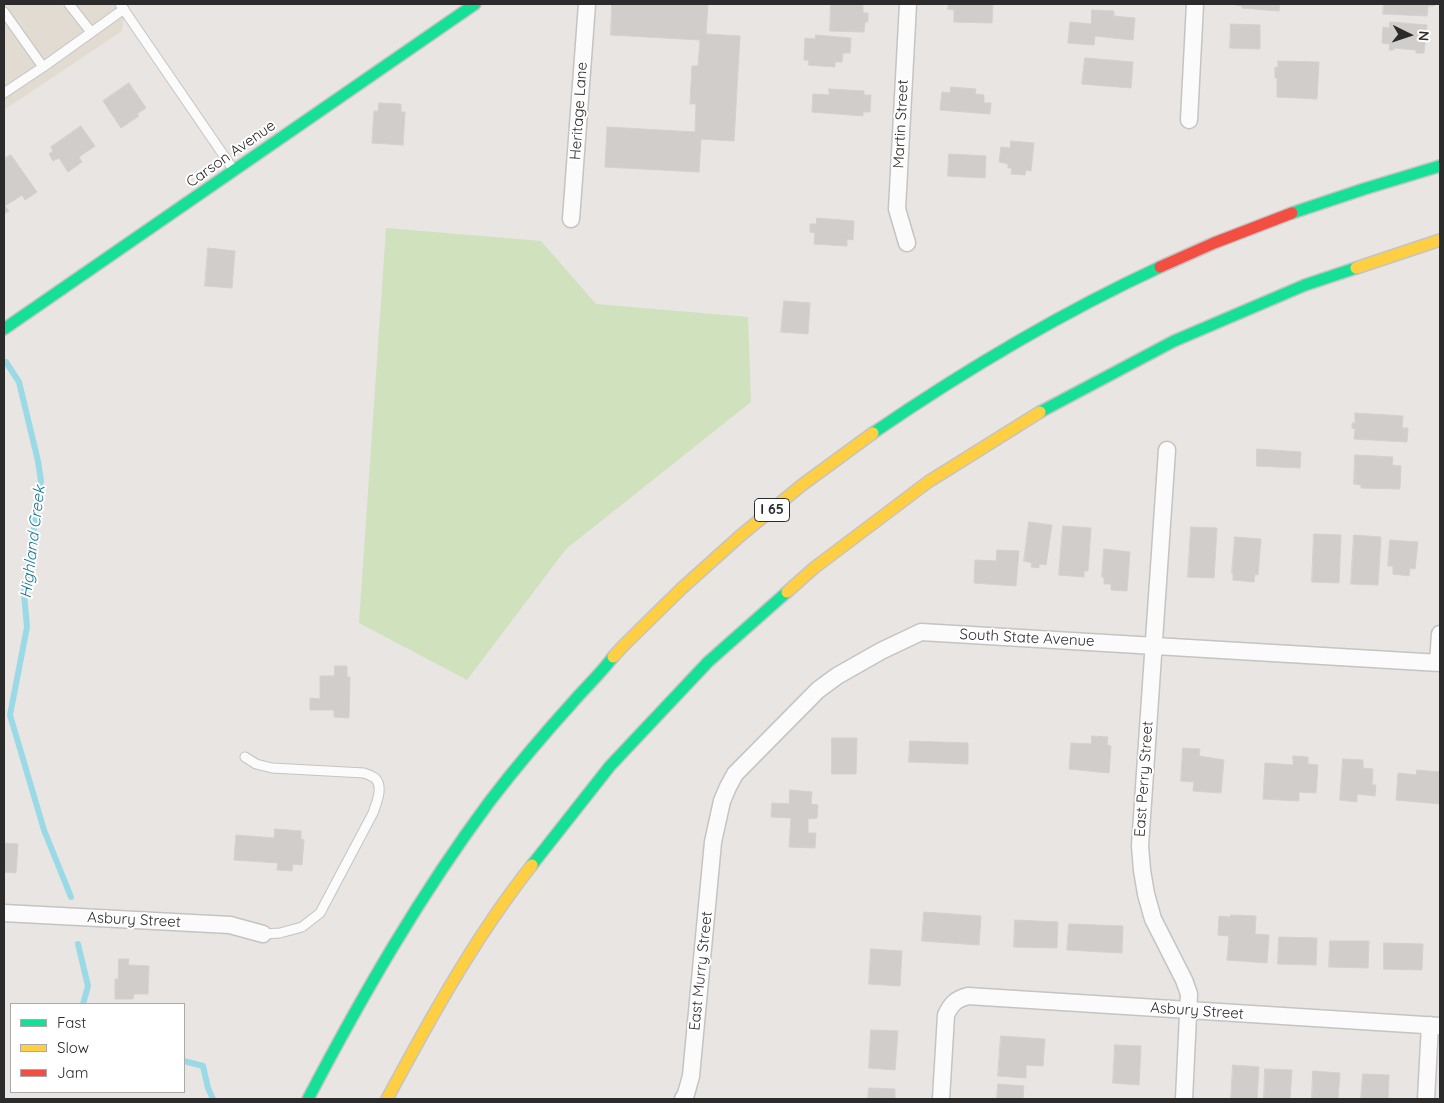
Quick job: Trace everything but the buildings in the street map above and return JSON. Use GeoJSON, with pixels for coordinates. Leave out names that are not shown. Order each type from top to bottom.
{"type":"FeatureCollection","features":[{"type":"Feature","properties":{"kind":"main road","name":"Carson Avenue"},"geometry":{"type":"LineString","coordinates":[[4,330],[475,4]]}},
{"type":"Feature","properties":{"kind":"main road","name":"I 65"},"geometry":{"type":"LineString","coordinates":[[308,1099],[364,993],[406,922],[491,800],[524,758],[594,677],[668,601],[738,537],[819,472],[897,416],[952,380],[1044,326],[1138,277],[1226,238],[1390,180],[1440,166]]}},
{"type":"Feature","properties":{"kind":"main road"},"geometry":{"type":"LineString","coordinates":[[388,1099],[469,954],[521,878],[569,815],[646,725],[701,668],[808,572],[888,511],[977,450],[1111,371],[1244,309],[1334,274],[1440,240]]}},
{"type":"Feature","properties":{"kind":"street","name":"Heritage Lane"},"geometry":{"type":"LineString","coordinates":[[571,218],[587,4]]}},
{"type":"Feature","properties":{"kind":"street","name":"Martin Street"},"geometry":{"type":"LineString","coordinates":[[907,243],[897,209],[908,4]]}},
{"type":"Feature","properties":{"kind":"street"},"geometry":{"type":"LineString","coordinates":[[1189,120],[1195,4]]}},
{"type":"Feature","properties":{"kind":"street","name":"East Perry Street"},"geometry":{"type":"LineString","coordinates":[[1167,450],[1140,846],[1146,894],[1153,919],[1184,980],[1189,994],[1184,1099]]}},
{"type":"Feature","properties":{"kind":"street","name":"South State Avenue"},"geometry":{"type":"LineString","coordinates":[[713,842],[722,801],[735,774],[818,690],[837,676],[881,651],[921,632],[1439,663]]}},
{"type":"Feature","properties":{"kind":"street"},"geometry":{"type":"LineString","coordinates":[[1439,663],[1440,634]]}},
{"type":"Feature","properties":{"kind":"street","name":"East Murry Street"},"geometry":{"type":"LineString","coordinates":[[682,1099],[686,1094],[691,1076],[713,842]]}},
{"type":"Feature","properties":{"kind":"street","name":"Asbury Street"},"geometry":{"type":"LineString","coordinates":[[4,913],[230,925],[263,934]]}},
{"type":"Feature","properties":{"kind":"street","name":"Asbury Street"},"geometry":{"type":"LineString","coordinates":[[941,1099],[946,1015],[955,1001],[968,996],[1435,1026]]}},
{"type":"Feature","properties":{"kind":"street"},"geometry":{"type":"LineString","coordinates":[[1426,1099],[1435,1026]]}},
{"type":"Feature","properties":{"kind":"lane"},"geometry":{"type":"LineString","coordinates":[[69,4],[91,32]]}},
{"type":"Feature","properties":{"kind":"lane"},"geometry":{"type":"LineString","coordinates":[[4,93],[91,32],[122,6],[234,170]]}},
{"type":"Feature","properties":{"kind":"lane"},"geometry":{"type":"LineString","coordinates":[[4,12],[43,67]]}},
{"type":"Feature","properties":{"kind":"lane"},"geometry":{"type":"LineString","coordinates":[[245,757],[256,764],[272,768],[364,773],[375,778],[379,784],[378,797],[373,813],[320,913],[302,927],[280,933],[263,934]]}},
{"type":"Feature","properties":{"kind":"shaded area"},"geometry":{"type":"Polygon","coordinates":[[[4,4],[125,4],[122,31],[4,110],[4,4]]]}},
{"type":"Feature","properties":{"kind":"green space"},"geometry":{"type":"Polygon","coordinates":[[[386,228],[541,241],[596,304],[748,317],[751,402],[566,549],[467,680],[359,623],[386,228]]]}},
{"type":"Feature","properties":{"kind":"waterway","name":"Highland Creek"},"geometry":{"type":"LineString","coordinates":[[6,362],[19,382],[41,481],[24,594],[27,627],[10,715],[44,830],[71,897]]}},
{"type":"Feature","properties":{"kind":"waterway","name":"Highland Creek"},"geometry":{"type":"LineString","coordinates":[[78,944],[88,986],[83,1003]]}},
{"type":"Feature","properties":{"kind":"waterway","name":"Highland Creek"},"geometry":{"type":"LineString","coordinates":[[185,1061],[203,1066],[208,1088],[213,1099]]}},
{"type":"Feature","properties":{"kind":"traffic: fast"},"geometry":{"type":"LineString","coordinates":[[4,329],[475,4]]}},
{"type":"Feature","properties":{"kind":"traffic: fast"},"geometry":{"type":"LineString","coordinates":[[1292,213],[1440,166]]}},
{"type":"Feature","properties":{"kind":"traffic: fast"},"geometry":{"type":"LineString","coordinates":[[873,433],[942,387],[1013,344],[1085,304],[1160,267]]}},
{"type":"Feature","properties":{"kind":"traffic: fast"},"geometry":{"type":"LineString","coordinates":[[1040,412],[1174,341],[1305,285],[1356,268]]}},
{"type":"Feature","properties":{"kind":"traffic: fast"},"geometry":{"type":"LineString","coordinates":[[532,865],[610,766],[708,662],[787,592]]}},
{"type":"Feature","properties":{"kind":"traffic: fast"},"geometry":{"type":"LineString","coordinates":[[308,1099],[349,1022],[393,947],[464,837],[520,763],[613,657]]}},
{"type":"Feature","properties":{"kind":"traffic: slow"},"geometry":{"type":"LineString","coordinates":[[1356,268],[1440,240]]}},
{"type":"Feature","properties":{"kind":"traffic: slow"},"geometry":{"type":"LineString","coordinates":[[787,592],[814,568],[928,482],[1040,412]]}},
{"type":"Feature","properties":{"kind":"traffic: slow"},"geometry":{"type":"LineString","coordinates":[[613,657],[681,589],[740,536],[802,485],[873,433]]}},
{"type":"Feature","properties":{"kind":"traffic: slow"},"geometry":{"type":"LineString","coordinates":[[387,1099],[454,979],[491,921],[532,865]]}},
{"type":"Feature","properties":{"kind":"traffic: jam"},"geometry":{"type":"LineString","coordinates":[[1160,267],[1214,243],[1292,213]]}}]}
